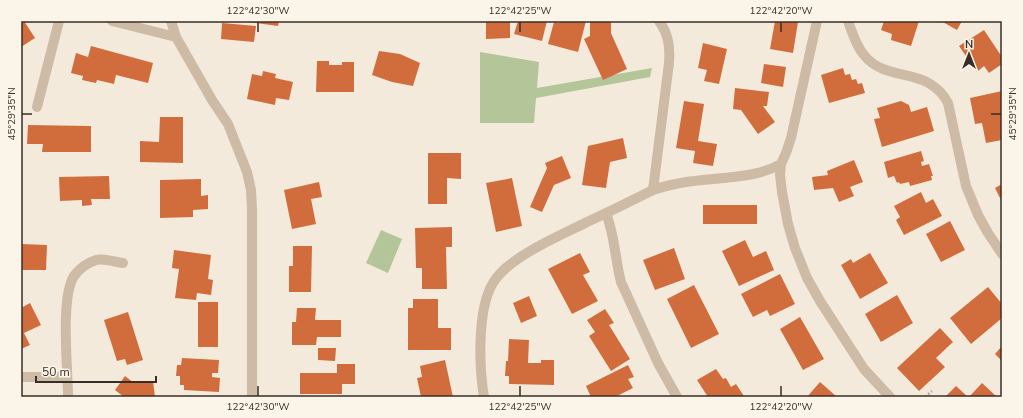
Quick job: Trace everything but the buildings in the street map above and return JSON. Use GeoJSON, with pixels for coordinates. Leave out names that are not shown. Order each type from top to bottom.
{"type":"FeatureCollection","features":[{"type":"Feature","properties":{"kind":"street"},"geometry":{"type":"LineString","coordinates":[[37,107],[59,21]]}},
{"type":"Feature","properties":{"kind":"street"},"geometry":{"type":"LineString","coordinates":[[112,21],[176,37]]}},
{"type":"Feature","properties":{"kind":"street"},"geometry":{"type":"LineString","coordinates":[[171,21],[176,37],[212,100],[228,124],[247,172],[251,190],[252,397]]}},
{"type":"Feature","properties":{"kind":"street"},"geometry":{"type":"LineString","coordinates":[[653,190],[669,63],[670,44],[663,26],[659,21]]}},
{"type":"Feature","properties":{"kind":"street"},"geometry":{"type":"LineString","coordinates":[[817,21],[791,138],[781,164],[782,192],[788,224],[795,248],[807,278],[820,301],[864,368],[890,397]]}},
{"type":"Feature","properties":{"kind":"street"},"geometry":{"type":"LineString","coordinates":[[848,21],[855,39],[864,55],[876,65],[892,73],[922,78],[944,95],[948,103],[966,186],[982,221],[1002,254]]}},
{"type":"Feature","properties":{"kind":"street"},"geometry":{"type":"LineString","coordinates":[[484,397],[481,349],[482,316],[493,283],[505,268],[538,246],[653,190],[684,182],[756,174],[781,164]]}},
{"type":"Feature","properties":{"kind":"street"},"geometry":{"type":"LineString","coordinates":[[606,213],[612,230],[621,282],[658,363],[677,397]]}},
{"type":"Feature","properties":{"kind":"street"},"geometry":{"type":"LineString","coordinates":[[68,397],[66,306],[69,287],[74,277],[82,267],[97,260],[123,263]]}},
{"type":"Feature","properties":{"kind":"street"},"geometry":{"type":"LineString","coordinates":[[21,377],[67,376]]}},
{"type":"Feature","properties":{"kind":"path"},"geometry":{"type":"LineString","coordinates":[[925,397],[932,391]]}},
{"type":"Feature","properties":{"kind":"green space"},"geometry":{"type":"Polygon","coordinates":[[[480,52],[539,62],[537,88],[652,68],[650,77],[536,98],[534,123],[480,123],[480,52]]]}},
{"type":"Feature","properties":{"kind":"green space"},"geometry":{"type":"Polygon","coordinates":[[[381,230],[402,239],[388,273],[366,263],[381,230]]]}}]}
